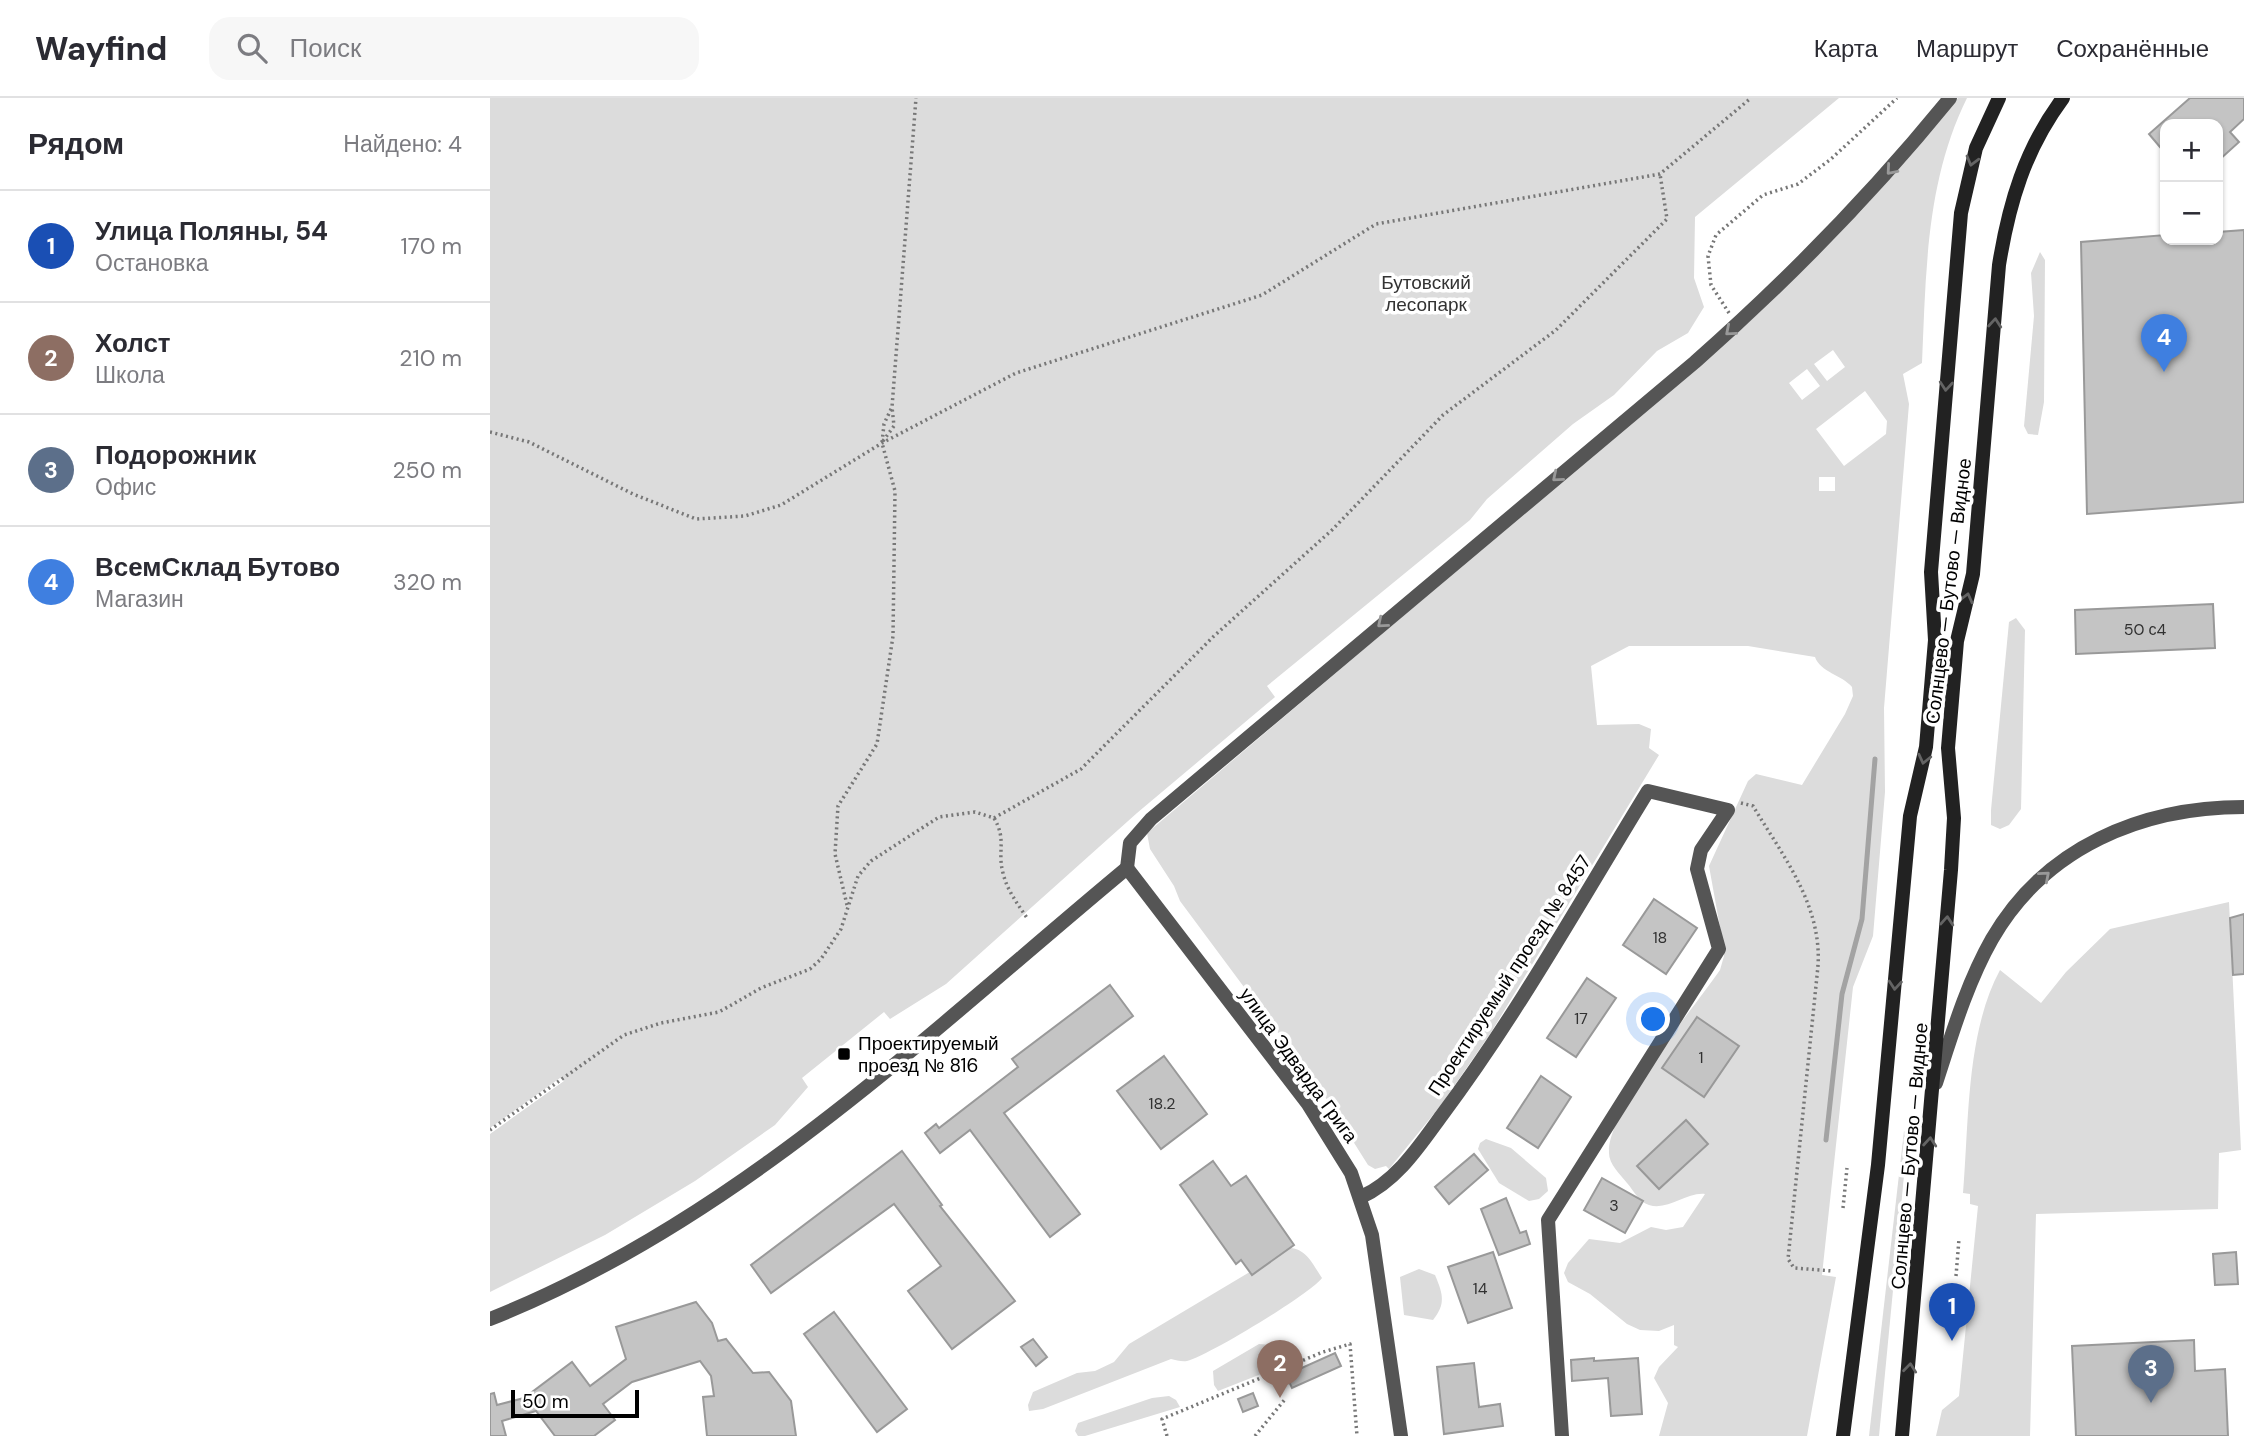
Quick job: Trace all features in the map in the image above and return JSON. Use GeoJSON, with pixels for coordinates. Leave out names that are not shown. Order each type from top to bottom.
{"type":"FeatureCollection","features":[{"type":"Feature","properties":{"kind":"main road","name":"Солнцево — Бутово — Видное"},"geometry":{"type":"LineString","coordinates":[[1843,1436],[1878,1166],[1910,816],[1926,747],[1936,640],[1931,572],[1961,213],[1976,148],[1999,98]]}},
{"type":"Feature","properties":{"kind":"main road","name":"Солнцево — Бутово — Видное"},"geometry":{"type":"LineString","coordinates":[[1902,1436],[1934,1087],[1954,818],[1948,748],[1957,640],[1973,575],[1999,265],[2008,215],[2023,167],[2045,123],[2063,98]]}},
{"type":"Feature","properties":{"kind":"street"},"geometry":{"type":"LineString","coordinates":[[490,1319],[593,1271],[707,1204],[761,1167],[897,1062],[1127,868],[1130,843],[1151,819],[1695,362],[1773,292],[1868,195],[1950,98]]}},
{"type":"Feature","properties":{"kind":"street","name":"Проектируемый проезд № 8457"},"geometry":{"type":"LineString","coordinates":[[1361,1198],[1384,1184],[1397,1171],[1466,1082],[1524,994],[1648,791],[1728,810]]}},
{"type":"Feature","properties":{"kind":"street"},"geometry":{"type":"LineString","coordinates":[[1934,1087],[1979,965],[1998,931],[2036,883],[2084,846],[2123,826],[2185,810],[2244,807]]}},
{"type":"Feature","properties":{"kind":"street"},"geometry":{"type":"LineString","coordinates":[[1562,1436],[1548,1220],[1719,949],[1697,869],[1702,850],[1728,810]]}},
{"type":"Feature","properties":{"kind":"street","name":"улица Эдварда Грига"},"geometry":{"type":"LineString","coordinates":[[1127,868],[1320,1121],[1346,1164],[1361,1198],[1376,1257],[1401,1436]]}},
{"type":"Feature","properties":{"kind":"path"},"geometry":{"type":"LineString","coordinates":[[882,443],[894,426],[892,407],[916,98]]}},
{"type":"Feature","properties":{"kind":"path"},"geometry":{"type":"LineString","coordinates":[[490,432],[529,442],[633,494],[696,519],[745,516],[781,505],[882,443],[1016,373],[1262,295],[1376,224],[1660,174],[1751,98]]}},
{"type":"Feature","properties":{"kind":"path"},"geometry":{"type":"LineString","coordinates":[[1731,318],[1711,285],[1708,256],[1716,235],[1763,195],[1798,184],[1831,159],[1897,98]]}},
{"type":"Feature","properties":{"kind":"path"},"geometry":{"type":"LineString","coordinates":[[490,1130],[624,1035],[661,1023],[719,1012],[761,988],[810,969],[821,959],[841,929],[859,876],[871,862],[939,817],[975,812],[994,818],[1081,769],[1214,635],[1332,530],[1443,415],[1556,330],[1667,219],[1660,174]]}},
{"type":"Feature","properties":{"kind":"path"},"geometry":{"type":"LineString","coordinates":[[847,905],[835,854],[838,806],[877,744],[893,636],[895,491],[882,443],[884,424],[892,407]]}},
{"type":"Feature","properties":{"kind":"path"},"geometry":{"type":"LineString","coordinates":[[1728,810],[1740,803],[1753,806],[1802,887],[1818,933],[1818,966],[1788,1259],[1794,1268],[1833,1271]]}},
{"type":"Feature","properties":{"kind":"path"},"geometry":{"type":"LineString","coordinates":[[994,818],[1003,838],[1002,871],[1014,900],[1027,918]]}},
{"type":"Feature","properties":{"kind":"path"},"geometry":{"type":"LineString","coordinates":[[1843,1208],[1847,1168]]}},
{"type":"Feature","properties":{"kind":"path"},"geometry":{"type":"LineString","coordinates":[[1955,1276],[1959,1239]]}},
{"type":"Feature","properties":{"kind":"path"},"geometry":{"type":"LineString","coordinates":[[1167,1436],[1162,1419],[1323,1352],[1350,1344],[1357,1436]]}},
{"type":"Feature","properties":{"kind":"path"},"geometry":{"type":"LineString","coordinates":[[1255,1436],[1286,1398]]}},
{"type":"Feature","properties":{"kind":"green space","name":"Бутовский лесопарк"},"geometry":{"type":"Polygon","coordinates":[[[490,98],[1839,98],[1695,217],[1694,278],[1704,307],[1688,333],[1657,351],[1614,395],[1573,424],[1487,499],[1470,520],[1267,686],[1275,697],[1137,813],[946,984],[890,1019],[884,1012],[802,1078],[808,1087],[775,1125],[695,1181],[605,1235],[490,1292],[490,1134],[564,1081],[560,1078],[490,1128],[490,98]]]}},
{"type":"Feature","properties":{"kind":"green space"},"geometry":{"type":"Polygon","coordinates":[[[1958,98],[1967,98],[1953,129],[1936,194],[1927,261],[1922,363],[1903,374],[1909,404],[1884,708],[1885,792],[1873,936],[1853,987],[1822,1275],[1836,1277],[1807,1436],[1659,1436],[1668,1403],[1654,1378],[1659,1367],[1678,1347],[1674,1345],[1674,1325],[1659,1331],[1640,1330],[1627,1324],[1590,1294],[1568,1282],[1564,1273],[1568,1263],[1589,1239],[1620,1243],[1651,1227],[1666,1230],[1683,1227],[1705,1194],[1663,1206],[1645,1204],[1610,1160],[1613,1133],[1637,1085],[1720,970],[1724,956],[1723,944],[1709,866],[1748,781],[1756,774],[1802,785],[1845,714],[1853,696],[1852,687],[1821,666],[1815,657],[1748,646],[1629,646],[1591,666],[1597,725],[1639,724],[1651,729],[1649,748],[1659,755],[1490,1034],[1441,1105],[1389,1169],[1386,1166],[1375,1169],[1368,1165],[1322,1092],[1180,901],[1174,886],[1150,849],[1147,833],[1744,327],[1861,211],[1958,98]],[[1833,350],[1814,364],[1827,381],[1845,367],[1833,350]],[[1807,369],[1789,383],[1802,400],[1820,386],[1807,369]],[[1865,391],[1816,429],[1844,466],[1886,434],[1887,421],[1865,391]],[[1819,477],[1819,491],[1835,491],[1835,477],[1819,477]]]}},
{"type":"Feature","properties":{"kind":"green space"},"geometry":{"type":"Polygon","coordinates":[[[2040,252],[2045,260],[2044,402],[2038,435],[2028,434],[2024,426],[2034,316],[2031,273],[2040,252]]]}},
{"type":"Feature","properties":{"kind":"green space"},"geometry":{"type":"Polygon","coordinates":[[[2016,618],[2025,630],[2021,809],[2009,825],[2000,829],[1991,825],[1991,810],[2009,622],[2016,618]]]}},
{"type":"Feature","properties":{"kind":"green space"},"geometry":{"type":"Polygon","coordinates":[[[2229,902],[2241,1150],[2219,1153],[2218,1209],[2036,1214],[2030,1436],[1936,1436],[1942,1410],[1959,1396],[1978,1206],[1970,1204],[1970,1194],[1963,1193],[1968,1108],[1981,1022],[2000,970],[2041,1003],[2066,972],[2110,929],[2229,902]]]}},
{"type":"Feature","properties":{"kind":"green space"},"geometry":{"type":"Polygon","coordinates":[[[1904,1131],[1908,1134],[1879,1436],[1869,1436],[1904,1131]]]}},
{"type":"Feature","properties":{"kind":"green space"},"geometry":{"type":"Polygon","coordinates":[[[1486,1139],[1511,1148],[1546,1178],[1548,1191],[1539,1199],[1529,1201],[1499,1183],[1478,1149],[1480,1143],[1486,1139]]]}},
{"type":"Feature","properties":{"kind":"green space"},"geometry":{"type":"Polygon","coordinates":[[[1290,1248],[1301,1251],[1322,1278],[1258,1324],[1198,1357],[1187,1361],[1171,1359],[1043,1409],[1029,1411],[1028,1405],[1033,1392],[1077,1373],[1095,1371],[1114,1362],[1129,1344],[1290,1248]]]}},
{"type":"Feature","properties":{"kind":"green space"},"geometry":{"type":"Polygon","coordinates":[[[1419,1269],[1435,1275],[1440,1288],[1440,1309],[1433,1320],[1404,1315],[1400,1277],[1419,1269]]]}},
{"type":"Feature","properties":{"kind":"green space"},"geometry":{"type":"Polygon","coordinates":[[[1259,1344],[1283,1346],[1292,1362],[1218,1391],[1214,1385],[1213,1371],[1259,1344]]]}},
{"type":"Feature","properties":{"kind":"green space"},"geometry":{"type":"Polygon","coordinates":[[[1169,1396],[1176,1400],[1180,1407],[1085,1436],[1078,1436],[1075,1431],[1078,1423],[1152,1398],[1169,1396]]]}},
{"type":"Feature","properties":{"kind":"building"},"geometry":{"type":"Polygon","coordinates":[[[2190,98],[2244,98],[2244,119],[2230,132],[2239,142],[2223,156],[2223,119],[2166,119],[2190,98]]]}},
{"type":"Feature","properties":{"kind":"building"},"geometry":{"type":"Polygon","coordinates":[[[2160,124],[2160,147],[2149,134],[2160,124]]]}},
{"type":"Feature","properties":{"kind":"building"},"geometry":{"type":"Polygon","coordinates":[[[2244,230],[2244,502],[2087,514],[2081,242],[2160,235],[2160,245],[2223,245],[2223,232],[2244,230]]]}},
{"type":"Feature","properties":{"kind":"building"},"geometry":{"type":"Polygon","coordinates":[[[2213,604],[2215,648],[2076,654],[2075,610],[2213,604]]]}},
{"type":"Feature","properties":{"kind":"building"},"geometry":{"type":"Polygon","coordinates":[[[1654,899],[1697,928],[1666,974],[1623,945],[1654,899]]]}},
{"type":"Feature","properties":{"kind":"building"},"geometry":{"type":"Polygon","coordinates":[[[2244,914],[2244,974],[2233,975],[2230,918],[2244,914]]]}},
{"type":"Feature","properties":{"kind":"building"},"geometry":{"type":"Polygon","coordinates":[[[1587,978],[1616,998],[1576,1057],[1547,1038],[1587,978]]]}},
{"type":"Feature","properties":{"kind":"building"},"geometry":{"type":"Polygon","coordinates":[[[1110,985],[1133,1016],[1004,1113],[1080,1214],[1050,1237],[970,1130],[940,1153],[925,1133],[936,1124],[939,1128],[1018,1067],[1012,1059],[1110,985]]]}},
{"type":"Feature","properties":{"kind":"building"},"geometry":{"type":"Polygon","coordinates":[[[1697,1017],[1739,1046],[1704,1097],[1662,1068],[1697,1017]]]}},
{"type":"Feature","properties":{"kind":"building"},"geometry":{"type":"Polygon","coordinates":[[[1164,1056],[1207,1114],[1161,1149],[1117,1091],[1164,1056]]]}},
{"type":"Feature","properties":{"kind":"building"},"geometry":{"type":"Polygon","coordinates":[[[1541,1076],[1571,1097],[1538,1148],[1507,1128],[1541,1076]]]}},
{"type":"Feature","properties":{"kind":"building"},"geometry":{"type":"Polygon","coordinates":[[[1686,1120],[1708,1144],[1659,1189],[1637,1166],[1686,1120]]]}},
{"type":"Feature","properties":{"kind":"building"},"geometry":{"type":"Polygon","coordinates":[[[902,1151],[942,1205],[940,1206],[1015,1301],[952,1349],[908,1291],[941,1266],[894,1204],[771,1293],[751,1265],[902,1151]]]}},
{"type":"Feature","properties":{"kind":"building"},"geometry":{"type":"Polygon","coordinates":[[[1474,1154],[1488,1170],[1449,1204],[1435,1187],[1474,1154]]]}},
{"type":"Feature","properties":{"kind":"building"},"geometry":{"type":"Polygon","coordinates":[[[1213,1161],[1231,1186],[1246,1176],[1294,1245],[1252,1275],[1241,1260],[1236,1264],[1180,1185],[1213,1161]]]}},
{"type":"Feature","properties":{"kind":"building"},"geometry":{"type":"Polygon","coordinates":[[[1602,1178],[1643,1201],[1625,1233],[1584,1210],[1602,1178]]]}},
{"type":"Feature","properties":{"kind":"building"},"geometry":{"type":"Polygon","coordinates":[[[1506,1198],[1520,1233],[1526,1231],[1530,1244],[1499,1255],[1481,1209],[1506,1198]]]}},
{"type":"Feature","properties":{"kind":"building"},"geometry":{"type":"Polygon","coordinates":[[[1493,1252],[1512,1308],[1468,1323],[1448,1267],[1493,1252]]]}},
{"type":"Feature","properties":{"kind":"building"},"geometry":{"type":"Polygon","coordinates":[[[2236,1252],[2238,1284],[2215,1285],[2213,1254],[2236,1252]]]}},
{"type":"Feature","properties":{"kind":"building"},"geometry":{"type":"Polygon","coordinates":[[[696,1302],[712,1323],[718,1341],[726,1339],[753,1373],[769,1372],[791,1401],[796,1436],[707,1436],[703,1397],[714,1396],[711,1376],[700,1361],[632,1382],[603,1404],[615,1420],[594,1436],[555,1436],[536,1411],[502,1421],[506,1436],[490,1436],[490,1394],[494,1393],[497,1405],[524,1398],[572,1362],[590,1386],[626,1359],[616,1327],[696,1302]]]}},
{"type":"Feature","properties":{"kind":"building"},"geometry":{"type":"Polygon","coordinates":[[[834,1312],[907,1409],[877,1432],[804,1334],[834,1312]]]}},
{"type":"Feature","properties":{"kind":"building"},"geometry":{"type":"Polygon","coordinates":[[[1033,1339],[1047,1357],[1036,1366],[1021,1347],[1033,1339]]]}},
{"type":"Feature","properties":{"kind":"building"},"geometry":{"type":"Polygon","coordinates":[[[2194,1340],[2195,1371],[2225,1369],[2228,1436],[2076,1436],[2072,1346],[2194,1340]]]}},
{"type":"Feature","properties":{"kind":"building"},"geometry":{"type":"Polygon","coordinates":[[[1335,1353],[1341,1366],[1292,1388],[1286,1375],[1335,1353]]]}},
{"type":"Feature","properties":{"kind":"building"},"geometry":{"type":"Polygon","coordinates":[[[1594,1358],[1594,1361],[1638,1358],[1642,1414],[1611,1416],[1608,1378],[1572,1381],[1571,1360],[1594,1358]]]}},
{"type":"Feature","properties":{"kind":"building"},"geometry":{"type":"Polygon","coordinates":[[[1474,1363],[1479,1407],[1500,1404],[1503,1426],[1444,1434],[1437,1367],[1474,1363]]]}},
{"type":"Feature","properties":{"kind":"building"},"geometry":{"type":"Polygon","coordinates":[[[1253,1393],[1258,1406],[1243,1412],[1238,1399],[1253,1393]]]}},
{"type":"Feature","properties":{"kind":"waterway"},"geometry":{"type":"LineString","coordinates":[[1826,1140],[1842,994],[1862,919],[1875,759]]}},
{"type":"Feature","properties":{"kind":"place","name":"ВсемСклад Бутово"},"geometry":{"type":"Point","coordinates":[2164,372]}},
{"type":"Feature","properties":{"kind":"place","name":"Проектируемый проезд № 816"},"geometry":{"type":"Point","coordinates":[844,1054]}},
{"type":"Feature","properties":{"kind":"place","name":"Улица Поляны, 54"},"geometry":{"type":"Point","coordinates":[1952,1341]}},
{"type":"Feature","properties":{"kind":"place","name":"Холст"},"geometry":{"type":"Point","coordinates":[1280,1398]}},
{"type":"Feature","properties":{"kind":"place","name":"Подорожник"},"geometry":{"type":"Point","coordinates":[2151,1403]}}]}
